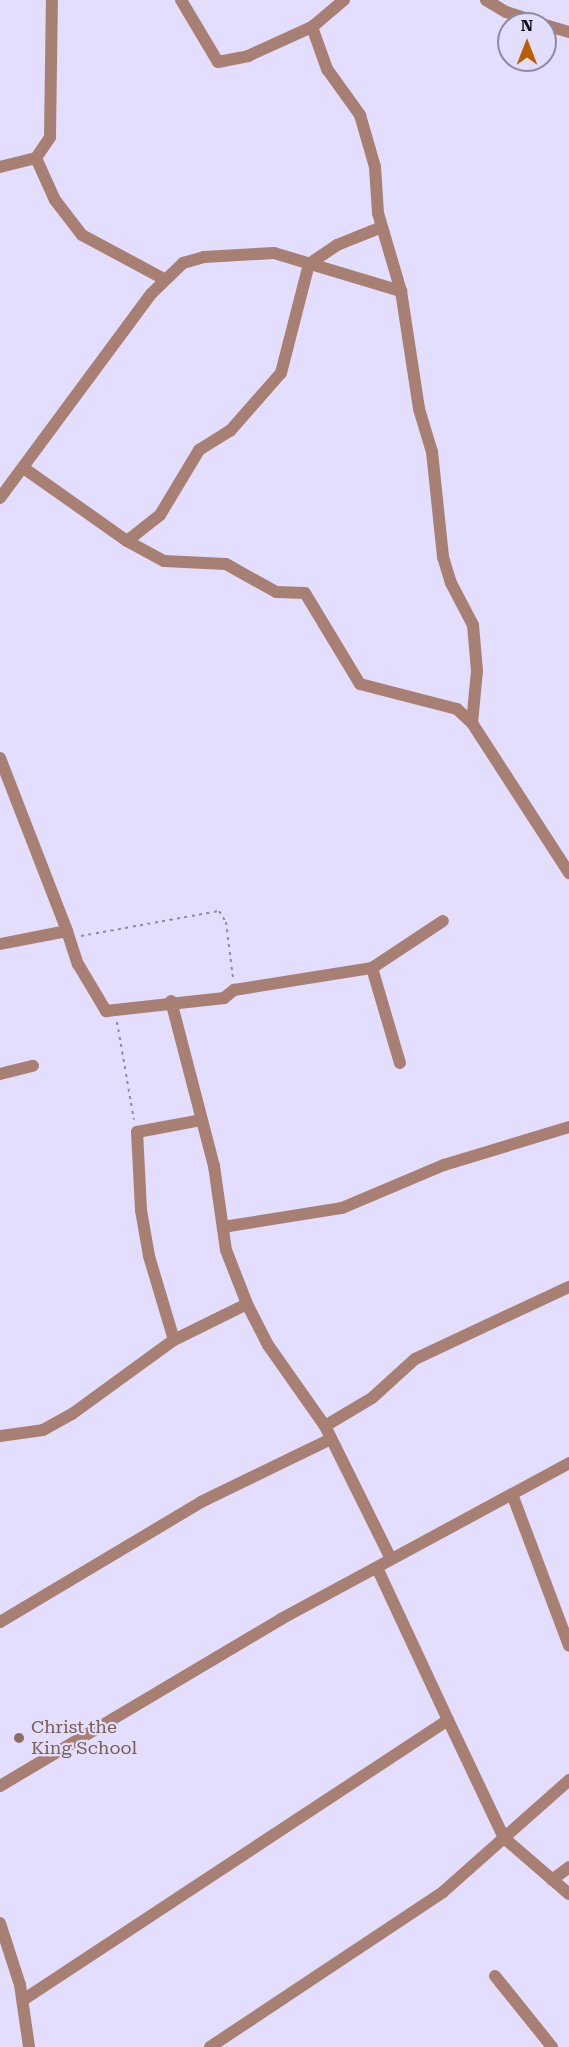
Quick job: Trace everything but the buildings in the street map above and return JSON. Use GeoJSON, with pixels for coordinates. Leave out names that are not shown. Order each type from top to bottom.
{"type":"FeatureCollection","features":[{"type":"Feature","properties":{"kind":"street"},"geometry":{"type":"LineString","coordinates":[[0,167],[36,158],[51,130],[52,0]]}},
{"type":"Feature","properties":{"kind":"street"},"geometry":{"type":"LineString","coordinates":[[181,0],[218,63],[248,56],[312,27],[344,0]]}},
{"type":"Feature","properties":{"kind":"street"},"geometry":{"type":"LineString","coordinates":[[486,0],[514,12]]}},
{"type":"Feature","properties":{"kind":"street"},"geometry":{"type":"LineString","coordinates":[[312,27],[327,69],[360,115],[375,167],[382,227],[401,291],[419,409],[432,452],[443,557],[451,583],[473,625],[477,671],[472,723]]}},
{"type":"Feature","properties":{"kind":"street"},"geometry":{"type":"LineString","coordinates":[[36,158],[55,200],[82,235],[164,279]]}},
{"type":"Feature","properties":{"kind":"street"},"geometry":{"type":"LineString","coordinates":[[127,541],[160,515],[199,450],[230,431],[281,374],[309,264],[338,245],[382,227]]}},
{"type":"Feature","properties":{"kind":"street"},"geometry":{"type":"LineString","coordinates":[[0,498],[25,469],[164,279],[183,263],[204,257],[274,253],[401,291]]}},
{"type":"Feature","properties":{"kind":"street"},"geometry":{"type":"LineString","coordinates":[[25,469],[127,541],[164,561],[226,564],[248,573],[276,592],[305,593],[360,684],[446,705],[472,723],[569,873]]}},
{"type":"Feature","properties":{"kind":"street"},"geometry":{"type":"LineString","coordinates":[[0,758],[87,983],[106,1011],[171,1001],[224,998],[234,990],[372,968],[443,921]]}},
{"type":"Feature","properties":{"kind":"street"},"geometry":{"type":"LineString","coordinates":[[0,944],[68,935]]}},
{"type":"Feature","properties":{"kind":"street"},"geometry":{"type":"LineString","coordinates":[[372,968],[400,1063]]}},
{"type":"Feature","properties":{"kind":"street"},"geometry":{"type":"LineString","coordinates":[[171,1001],[214,1166],[226,1250],[247,1304],[274,1355],[325,1426],[391,1559]]}},
{"type":"Feature","properties":{"kind":"street"},"geometry":{"type":"LineString","coordinates":[[0,1074],[33,1066]]}},
{"type":"Feature","properties":{"kind":"street"},"geometry":{"type":"LineString","coordinates":[[174,1340],[149,1256],[140,1203],[137,1131],[201,1120]]}},
{"type":"Feature","properties":{"kind":"street"},"geometry":{"type":"LineString","coordinates":[[223,1227],[342,1208],[444,1165],[569,1127]]}},
{"type":"Feature","properties":{"kind":"street"},"geometry":{"type":"LineString","coordinates":[[325,1426],[372,1398],[415,1359],[569,1287]]}},
{"type":"Feature","properties":{"kind":"street"},"geometry":{"type":"LineString","coordinates":[[0,1436],[43,1430],[72,1414],[174,1340],[247,1304]]}},
{"type":"Feature","properties":{"kind":"street"},"geometry":{"type":"LineString","coordinates":[[0,1622],[201,1502],[331,1439]]}},
{"type":"Feature","properties":{"kind":"street"},"geometry":{"type":"LineString","coordinates":[[0,1786],[281,1619],[569,1463]]}},
{"type":"Feature","properties":{"kind":"street"},"geometry":{"type":"LineString","coordinates":[[512,1494],[566,1628],[569,1646]]}},
{"type":"Feature","properties":{"kind":"street"},"geometry":{"type":"LineString","coordinates":[[377,1568],[504,1838],[569,1894]]}},
{"type":"Feature","properties":{"kind":"street"},"geometry":{"type":"LineString","coordinates":[[23,2000],[448,1720]]}},
{"type":"Feature","properties":{"kind":"street"},"geometry":{"type":"LineString","coordinates":[[210,2047],[443,1892],[569,1780]]}},
{"type":"Feature","properties":{"kind":"street"},"geometry":{"type":"LineString","coordinates":[[552,1880],[569,1867]]}},
{"type":"Feature","properties":{"kind":"street"},"geometry":{"type":"LineString","coordinates":[[0,1923],[11,1948],[23,2000],[29,2047]]}},
{"type":"Feature","properties":{"kind":"street"},"geometry":{"type":"LineString","coordinates":[[495,1976],[552,2047]]}},
{"type":"Feature","properties":{"kind":"path"},"geometry":{"type":"LineString","coordinates":[[68,935],[219,911],[226,922],[234,990]]}},
{"type":"Feature","properties":{"kind":"path"},"geometry":{"type":"LineString","coordinates":[[106,1011],[117,1025],[137,1131]]}},
{"type":"Feature","properties":{"kind":"place","name":"Christ the King School"},"geometry":{"type":"Point","coordinates":[19,1738]}}]}
